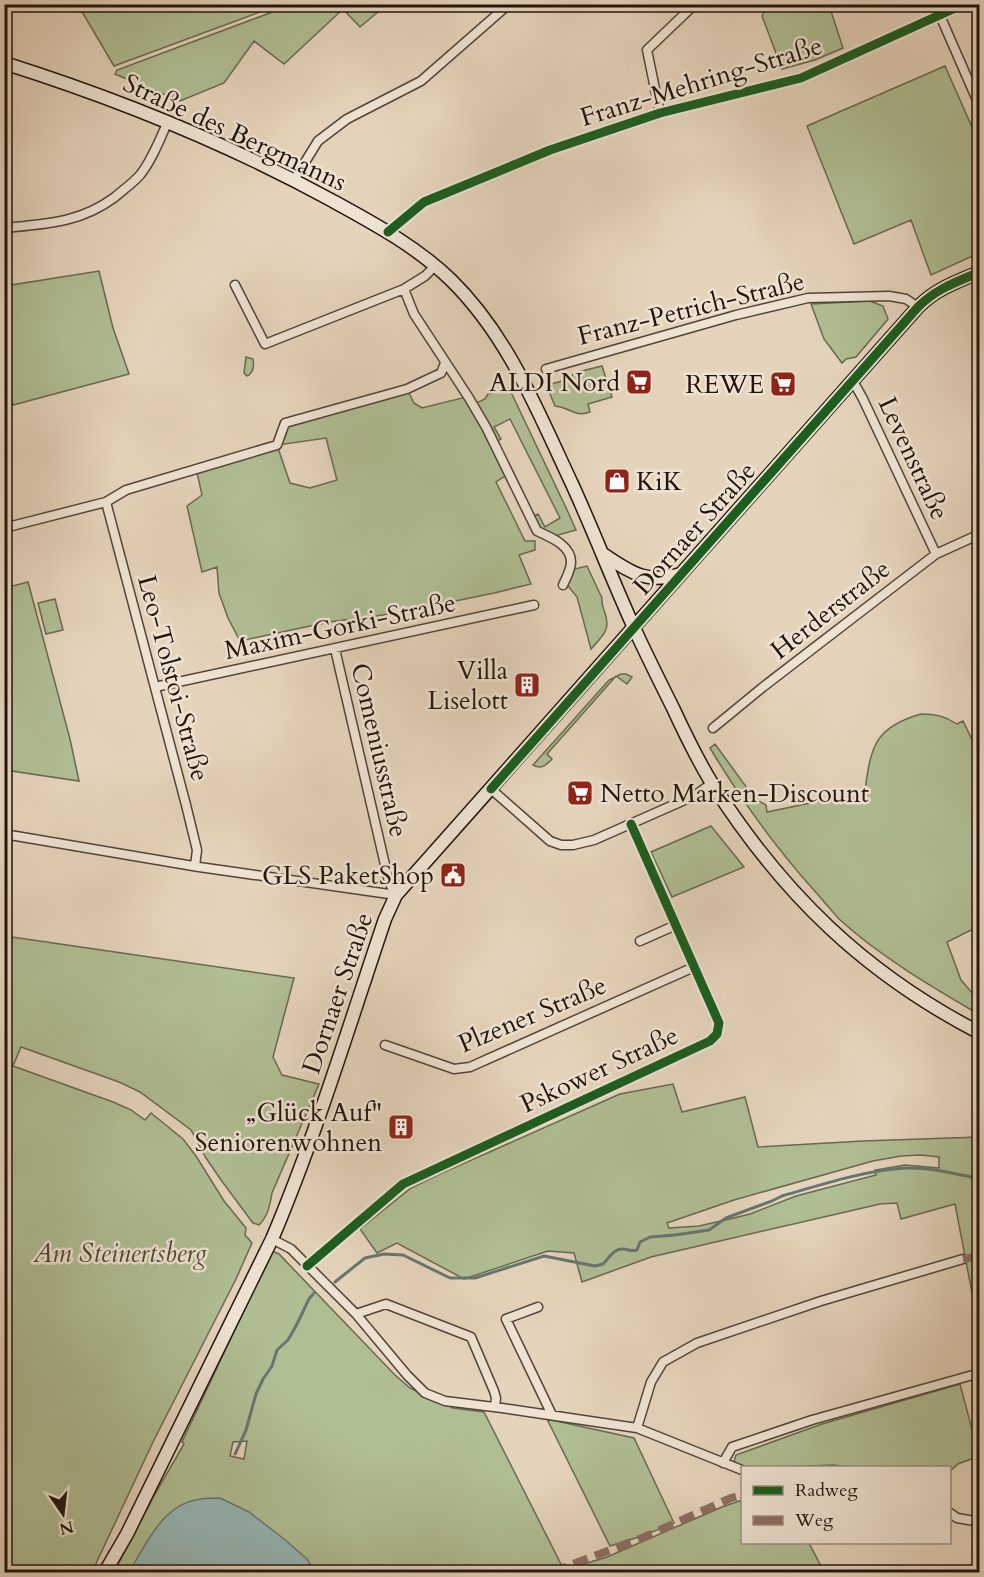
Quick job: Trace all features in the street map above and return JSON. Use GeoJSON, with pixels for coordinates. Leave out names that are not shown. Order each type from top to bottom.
{"type":"FeatureCollection","features":[{"type":"Feature","properties":{"kind":"main road","name":"Straße des Bergmanns"},"geometry":{"type":"LineString","coordinates":[[4,63],[104,96],[168,121],[294,180],[388,232],[452,281],[495,332],[517,368],[603,554],[634,628],[687,737],[712,783],[752,842],[785,883],[831,930],[871,964],[903,989],[980,1033]]}},
{"type":"Feature","properties":{"kind":"main road","name":"Dornaer Straße"},"geometry":{"type":"LineString","coordinates":[[105,1572],[127,1534],[272,1239],[330,1083],[385,918],[396,895],[918,307],[930,295],[980,272]]}},
{"type":"Feature","properties":{"kind":"main road"},"geometry":{"type":"LineString","coordinates":[[603,554],[647,578],[658,579],[681,574]]}},
{"type":"Feature","properties":{"kind":"street"},"geometry":{"type":"LineString","coordinates":[[294,180],[318,141],[346,119],[421,81],[509,4]]}},
{"type":"Feature","properties":{"kind":"street"},"geometry":{"type":"LineString","coordinates":[[660,113],[647,50],[695,4]]}},
{"type":"Feature","properties":{"kind":"street"},"geometry":{"type":"LineString","coordinates":[[935,4],[980,107]]}},
{"type":"Feature","properties":{"kind":"street","name":"Franz-Mehring-Straße"},"geometry":{"type":"LineString","coordinates":[[388,232],[424,201],[550,150],[660,113],[801,78],[964,4]]}},
{"type":"Feature","properties":{"kind":"street"},"geometry":{"type":"LineString","coordinates":[[4,228],[74,219],[105,204],[140,175],[168,121]]}},
{"type":"Feature","properties":{"kind":"street"},"geometry":{"type":"LineString","coordinates":[[236,285],[265,344],[404,289],[435,266]]}},
{"type":"Feature","properties":{"kind":"street"},"geometry":{"type":"LineString","coordinates":[[404,289],[414,314],[486,427],[537,531],[551,537],[568,549],[572,561],[563,585]]}},
{"type":"Feature","properties":{"kind":"street","name":"Franz-Petrich-Straße"},"geometry":{"type":"LineString","coordinates":[[546,369],[736,315],[808,298],[889,296],[906,299],[918,307]]}},
{"type":"Feature","properties":{"kind":"street"},"geometry":{"type":"LineString","coordinates":[[4,528],[106,502],[126,490],[277,445],[285,423],[407,389],[441,373],[445,363]]}},
{"type":"Feature","properties":{"kind":"street","name":"Levenstraße"},"geometry":{"type":"LineString","coordinates":[[853,381],[936,554]]}},
{"type":"Feature","properties":{"kind":"street","name":"Leo-Tolstoi-Straße"},"geometry":{"type":"LineString","coordinates":[[106,502],[197,850],[195,866]]}},
{"type":"Feature","properties":{"kind":"street","name":"Herderstraße"},"geometry":{"type":"LineString","coordinates":[[713,728],[936,554],[980,534]]}},
{"type":"Feature","properties":{"kind":"street","name":"Maxim-Gorki-Straße"},"geometry":{"type":"LineString","coordinates":[[155,687],[534,605]]}},
{"type":"Feature","properties":{"kind":"street","name":"Comeniusstraße"},"geometry":{"type":"LineString","coordinates":[[335,649],[389,882],[396,895]]}},
{"type":"Feature","properties":{"kind":"street"},"geometry":{"type":"LineString","coordinates":[[491,789],[550,841],[561,845],[573,845],[594,840],[631,824],[696,795],[712,783]]}},
{"type":"Feature","properties":{"kind":"street","name":"Pskower Straße"},"geometry":{"type":"LineString","coordinates":[[307,1266],[403,1184],[710,1041],[717,1034],[719,1023],[631,824]]}},
{"type":"Feature","properties":{"kind":"street"},"geometry":{"type":"LineString","coordinates":[[4,834],[195,866],[396,895]]}},
{"type":"Feature","properties":{"kind":"street"},"geometry":{"type":"LineString","coordinates":[[640,941],[676,925]]}},
{"type":"Feature","properties":{"kind":"street","name":"Plzener Straße"},"geometry":{"type":"LineString","coordinates":[[385,1045],[454,1069],[470,1067],[694,967]]}},
{"type":"Feature","properties":{"kind":"street"},"geometry":{"type":"LineString","coordinates":[[272,1239],[291,1249],[356,1314],[425,1393],[445,1401],[637,1428],[741,1470]]}},
{"type":"Feature","properties":{"kind":"street"},"geometry":{"type":"LineString","coordinates":[[637,1428],[651,1382],[663,1362],[697,1343],[821,1301],[963,1259]]}},
{"type":"Feature","properties":{"kind":"street"},"geometry":{"type":"LineString","coordinates":[[356,1314],[386,1304],[471,1337],[494,1390],[495,1407]]}},
{"type":"Feature","properties":{"kind":"street"},"geometry":{"type":"LineString","coordinates":[[538,1307],[507,1319],[552,1415]]}},
{"type":"Feature","properties":{"kind":"street"},"geometry":{"type":"LineString","coordinates":[[723,1463],[732,1447],[812,1420],[980,1373]]}},
{"type":"Feature","properties":{"kind":"street"},"geometry":{"type":"LineString","coordinates":[[951,1515],[957,1518],[980,1522]]}},
{"type":"Feature","properties":{"kind":"green space"},"geometry":{"type":"Polygon","coordinates":[[[78,5],[279,5],[114,66],[78,5]]]}},
{"type":"Feature","properties":{"kind":"green space"},"geometry":{"type":"Polygon","coordinates":[[[282,5],[386,5],[360,27],[343,9],[284,64],[254,41],[224,83],[180,101],[115,74],[117,70],[283,8],[282,5]]]}},
{"type":"Feature","properties":{"kind":"green space"},"geometry":{"type":"Polygon","coordinates":[[[768,5],[829,5],[843,48],[815,60],[782,69],[762,16],[768,5]]]}},
{"type":"Feature","properties":{"kind":"green space"},"geometry":{"type":"Polygon","coordinates":[[[945,66],[979,143],[979,253],[931,275],[911,220],[854,244],[807,126],[945,66]]]}},
{"type":"Feature","properties":{"kind":"green space"},"geometry":{"type":"Polygon","coordinates":[[[99,271],[113,328],[129,374],[13,405],[5,381],[5,286],[99,271]]]}},
{"type":"Feature","properties":{"kind":"green space"},"geometry":{"type":"Polygon","coordinates":[[[870,301],[883,306],[888,319],[856,357],[846,359],[842,363],[824,339],[811,304],[870,301]]]}},
{"type":"Feature","properties":{"kind":"green space"},"geometry":{"type":"Polygon","coordinates":[[[246,357],[253,359],[252,371],[247,376],[244,373],[246,357]]]}},
{"type":"Feature","properties":{"kind":"green space"},"geometry":{"type":"Polygon","coordinates":[[[602,366],[612,397],[588,404],[590,412],[585,414],[555,406],[548,389],[551,384],[570,379],[574,373],[602,366]]]}},
{"type":"Feature","properties":{"kind":"green space"},"geometry":{"type":"Polygon","coordinates":[[[509,388],[576,530],[551,537],[537,531],[530,518],[538,514],[545,527],[560,518],[510,419],[494,427],[501,439],[496,442],[476,403],[485,399],[488,394],[509,388]]]}},
{"type":"Feature","properties":{"kind":"green space"},"geometry":{"type":"Polygon","coordinates":[[[407,389],[414,403],[422,408],[466,397],[505,476],[496,482],[525,541],[535,541],[535,550],[519,555],[531,584],[398,613],[329,622],[240,641],[219,593],[217,567],[202,572],[187,506],[202,495],[196,468],[277,445],[285,423],[407,389]],[[326,438],[277,445],[290,483],[310,488],[337,480],[326,438]]]}},
{"type":"Feature","properties":{"kind":"green space"},"geometry":{"type":"Polygon","coordinates":[[[587,566],[602,598],[607,619],[602,637],[591,649],[577,597],[568,586],[570,570],[587,566]]]}},
{"type":"Feature","properties":{"kind":"green space"},"geometry":{"type":"Polygon","coordinates":[[[28,582],[79,781],[5,770],[5,588],[28,582]]]}},
{"type":"Feature","properties":{"kind":"green space"},"geometry":{"type":"Polygon","coordinates":[[[55,599],[63,630],[46,634],[38,603],[55,599]]]}},
{"type":"Feature","properties":{"kind":"green space"},"geometry":{"type":"Polygon","coordinates":[[[626,674],[632,677],[627,684],[616,676],[626,674]]]}},
{"type":"Feature","properties":{"kind":"green space"},"geometry":{"type":"Polygon","coordinates":[[[615,677],[547,754],[552,759],[541,767],[533,765],[609,680],[615,677]]]}},
{"type":"Feature","properties":{"kind":"green space"},"geometry":{"type":"Polygon","coordinates":[[[921,714],[940,716],[957,724],[963,721],[979,754],[979,930],[971,930],[947,942],[961,980],[979,1001],[979,1013],[904,969],[839,919],[770,838],[710,748],[715,744],[755,799],[766,805],[767,812],[820,801],[852,799],[865,790],[870,761],[878,740],[894,725],[921,714]]]}},
{"type":"Feature","properties":{"kind":"green space"},"geometry":{"type":"Polygon","coordinates":[[[711,826],[744,867],[672,897],[651,852],[711,826]]]}},
{"type":"Feature","properties":{"kind":"green space","name":"Am Steinertsberg"},"geometry":{"type":"Polygon","coordinates":[[[5,936],[294,978],[273,1057],[282,1075],[319,1084],[272,1193],[267,1214],[259,1225],[253,1223],[221,1180],[191,1130],[140,1092],[119,1082],[21,1047],[13,1066],[113,1102],[131,1110],[145,1120],[151,1113],[183,1139],[224,1201],[246,1228],[245,1235],[252,1243],[153,1442],[92,1572],[5,1572],[5,936]]]}},
{"type":"Feature","properties":{"kind":"green space"},"geometry":{"type":"Polygon","coordinates":[[[673,1084],[682,1112],[745,1097],[758,1147],[979,1137],[980,1319],[977,1319],[955,1204],[901,1219],[897,1203],[880,1204],[651,1257],[582,1282],[574,1253],[548,1251],[464,1279],[397,1243],[377,1253],[360,1229],[411,1188],[620,1094],[673,1084]],[[901,1156],[873,1161],[734,1200],[667,1223],[669,1228],[699,1226],[734,1218],[796,1196],[876,1175],[875,1170],[905,1165],[939,1168],[939,1157],[901,1156]]]}},
{"type":"Feature","properties":{"kind":"green space"},"geometry":{"type":"Polygon","coordinates":[[[272,1251],[279,1254],[410,1388],[453,1408],[484,1412],[564,1570],[607,1557],[741,1500],[741,1544],[810,1544],[824,1572],[114,1572],[184,1444],[182,1442],[272,1251]],[[247,1441],[233,1442],[230,1456],[244,1459],[247,1441]]]}},
{"type":"Feature","properties":{"kind":"green space"},"geometry":{"type":"Polygon","coordinates":[[[960,1384],[979,1456],[958,1464],[951,1470],[951,1466],[741,1466],[734,1461],[736,1455],[822,1424],[960,1384]]]}},
{"type":"Feature","properties":{"kind":"green space"},"geometry":{"type":"Polygon","coordinates":[[[547,1419],[634,1438],[674,1523],[610,1546],[547,1419]]]}},
{"type":"Feature","properties":{"kind":"water"},"geometry":{"type":"Polygon","coordinates":[[[220,1498],[249,1512],[284,1539],[307,1559],[315,1572],[129,1572],[148,1539],[173,1510],[196,1500],[220,1498]]]}},
{"type":"Feature","properties":{"kind":"waterway"},"geometry":{"type":"LineString","coordinates":[[335,1282],[365,1258],[384,1254],[403,1255],[450,1278],[475,1278],[544,1256],[595,1266],[603,1264],[616,1250],[637,1250],[640,1242],[650,1237],[709,1230],[726,1218],[782,1196],[859,1175],[891,1169],[915,1168],[980,1179]]}},
{"type":"Feature","properties":{"kind":"waterway"},"geometry":{"type":"LineString","coordinates":[[235,1454],[246,1430],[256,1394],[272,1366],[277,1350],[288,1340],[314,1293]]}},
{"type":"Feature","properties":{"kind":"marked path"},"geometry":{"type":"LineString","coordinates":[[963,1259],[980,1256]]}},
{"type":"Feature","properties":{"kind":"marked path"},"geometry":{"type":"LineString","coordinates":[[552,1572],[642,1538],[741,1495]]}},
{"type":"Feature","properties":{"kind":"cycle path"},"geometry":{"type":"LineString","coordinates":[[388,232],[424,202],[550,150],[660,113],[801,78],[964,4]]}},
{"type":"Feature","properties":{"kind":"cycle path"},"geometry":{"type":"LineString","coordinates":[[491,789],[918,307],[939,291],[980,272]]}},
{"type":"Feature","properties":{"kind":"cycle path"},"geometry":{"type":"LineString","coordinates":[[307,1266],[403,1184],[710,1041],[717,1034],[719,1023],[631,824]]}},
{"type":"Feature","properties":{"kind":"place","name":"ALDI Nord"},"geometry":{"type":"Point","coordinates":[639,382]}},
{"type":"Feature","properties":{"kind":"place","name":"REWE"},"geometry":{"type":"Point","coordinates":[783,384]}},
{"type":"Feature","properties":{"kind":"place","name":"KiK"},"geometry":{"type":"Point","coordinates":[617,481]}},
{"type":"Feature","properties":{"kind":"place","name":"Villa Liselott"},"geometry":{"type":"Point","coordinates":[527,685]}},
{"type":"Feature","properties":{"kind":"place","name":"Netto Marken-Discount"},"geometry":{"type":"Point","coordinates":[580,793]}},
{"type":"Feature","properties":{"kind":"place","name":"GLS PaketShop"},"geometry":{"type":"Point","coordinates":[453,875]}},
{"type":"Feature","properties":{"kind":"place","name":"„Glück Auf\" Seniorenwohnen"},"geometry":{"type":"Point","coordinates":[401,1127]}}]}
